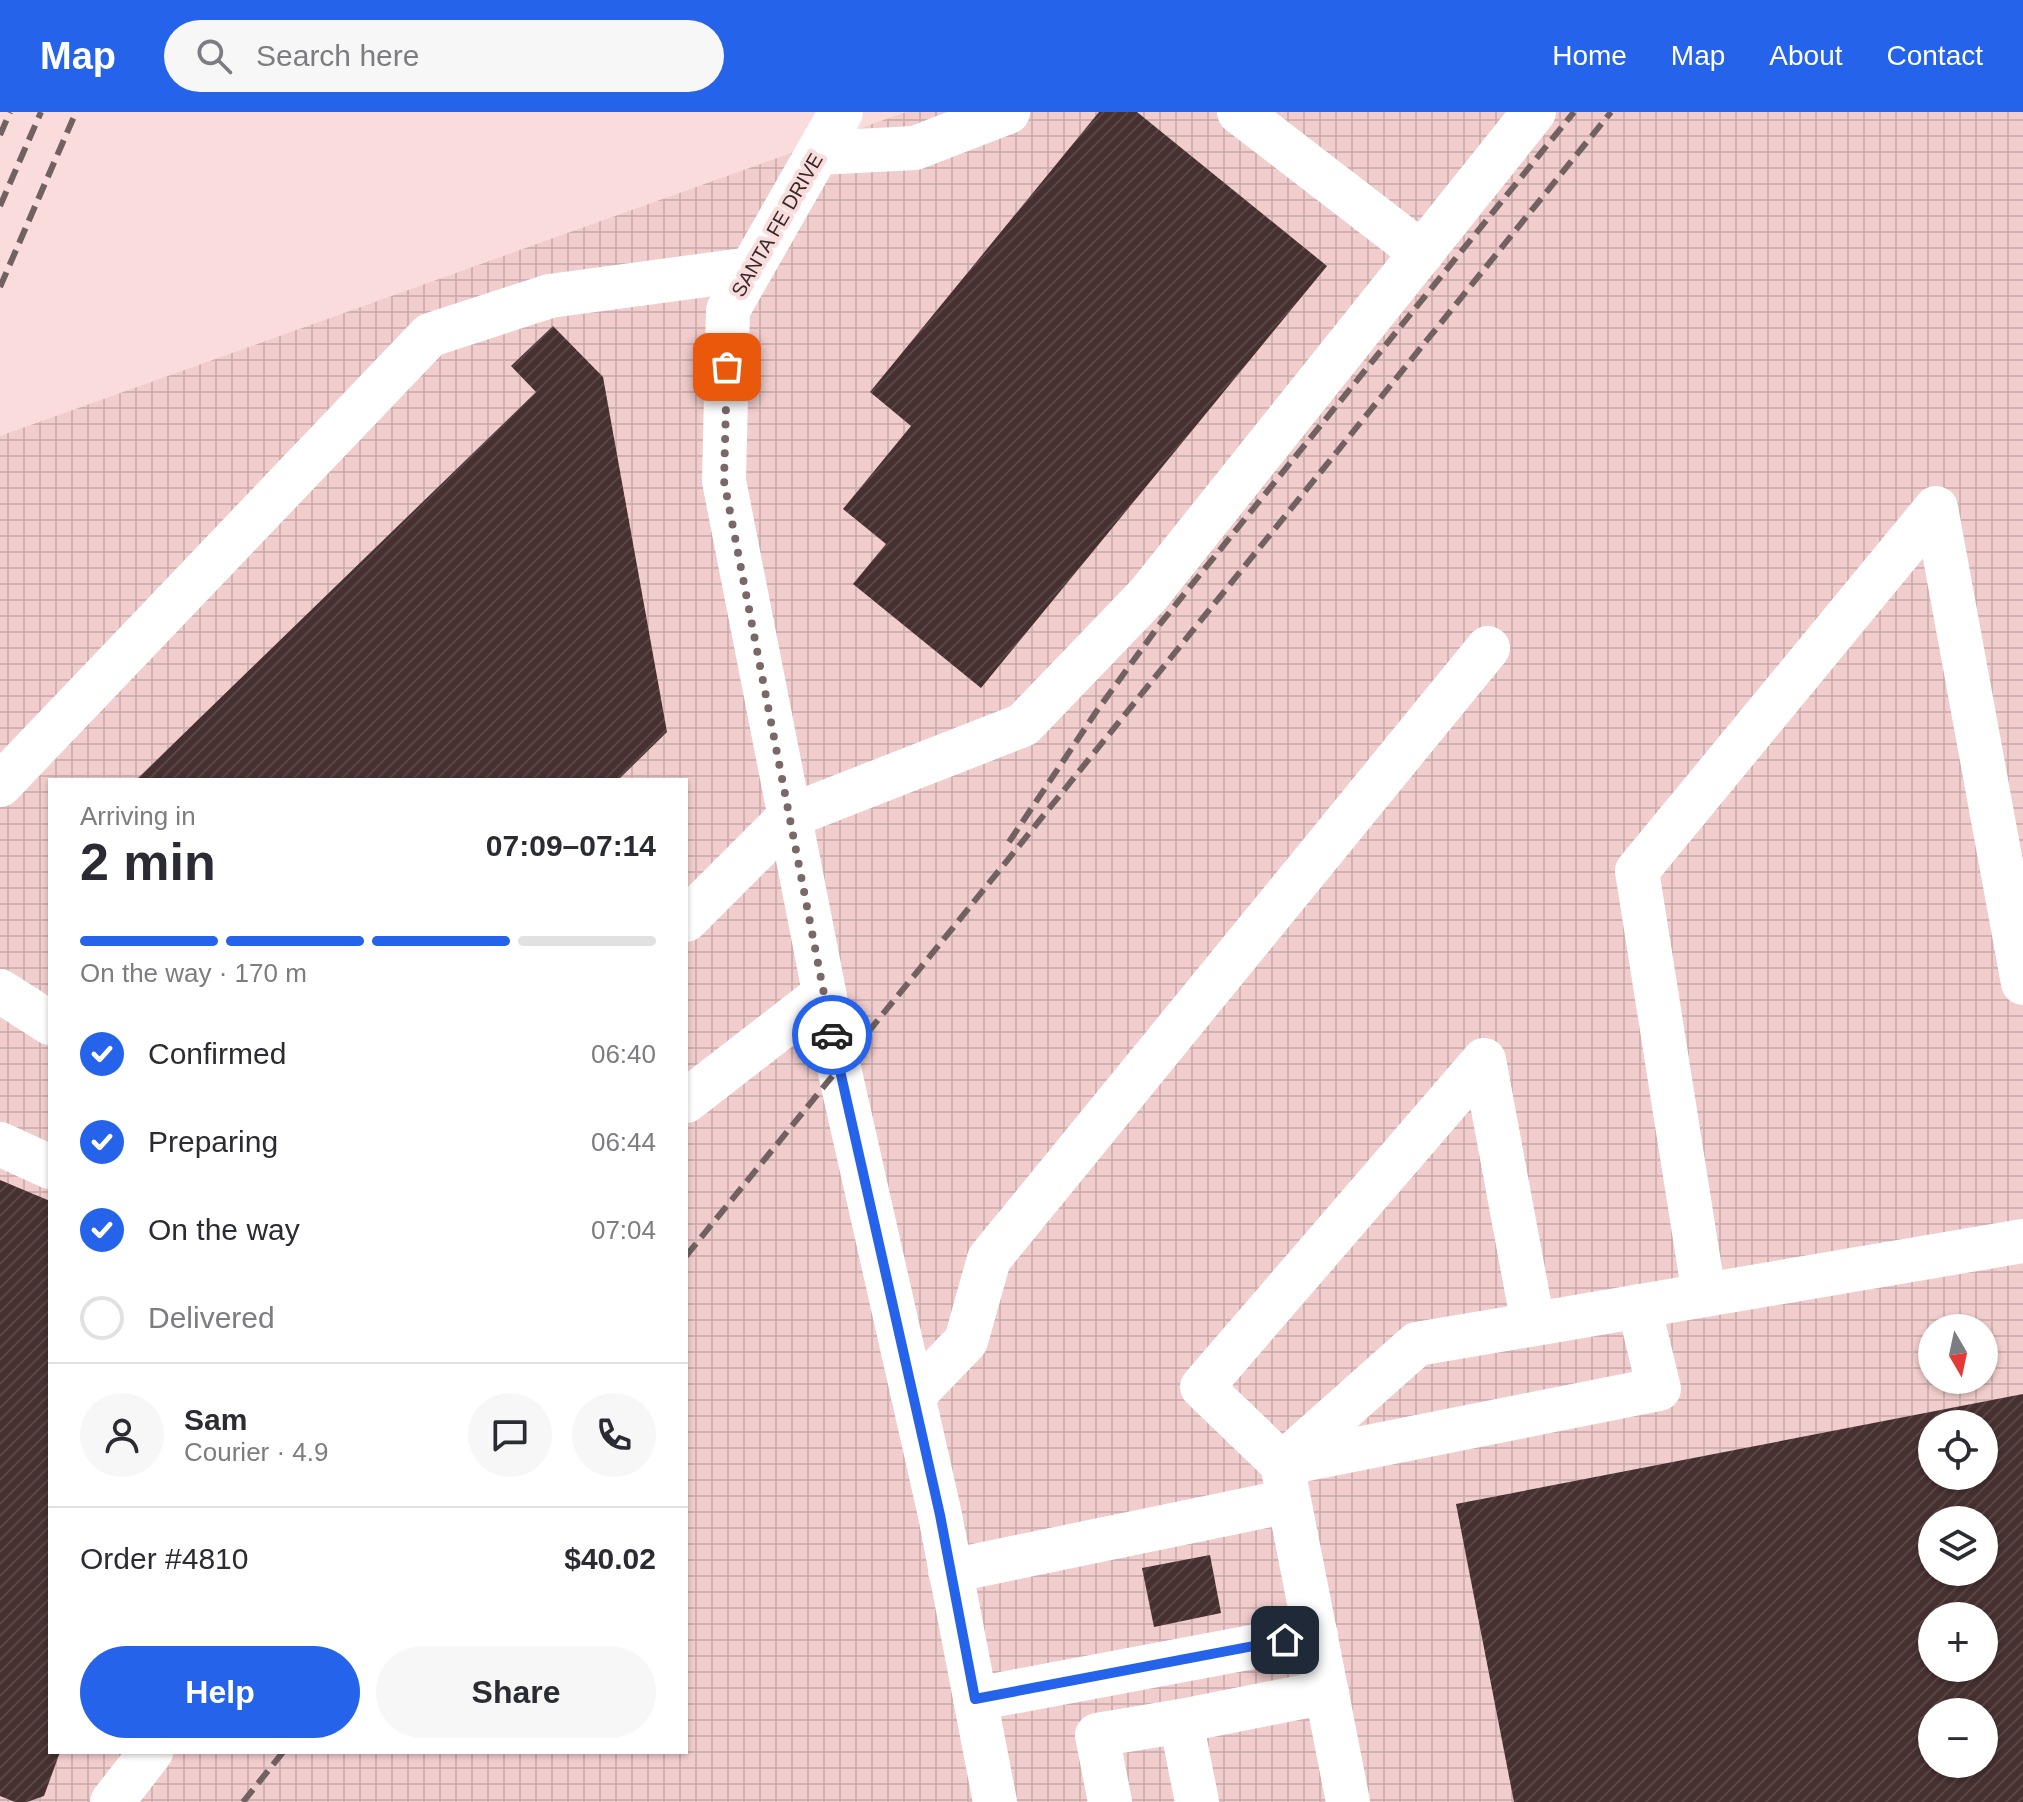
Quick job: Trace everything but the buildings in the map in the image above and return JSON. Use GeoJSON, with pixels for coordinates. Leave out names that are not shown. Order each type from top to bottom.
{"type":"FeatureCollection","features":[{"type":"Feature","properties":{"kind":"street","name":"SANTA FE DRIVE"},"geometry":{"type":"LineString","coordinates":[[841,112],[728,310],[724,481],[842,1082],[913,1396],[995,1802]]}},
{"type":"Feature","properties":{"kind":"street"},"geometry":{"type":"LineString","coordinates":[[818,153],[915,148],[1008,112]]}},
{"type":"Feature","properties":{"kind":"street"},"geometry":{"type":"LineString","coordinates":[[1239,112],[1422,253]]}},
{"type":"Feature","properties":{"kind":"street"},"geometry":{"type":"LineString","coordinates":[[688,918],[790,816],[1023,725],[1148,595],[1534,112]]}},
{"type":"Feature","properties":{"kind":"street"},"geometry":{"type":"LineString","coordinates":[[0,785],[430,335],[550,296],[751,269]]}},
{"type":"Feature","properties":{"kind":"street"},"geometry":{"type":"LineString","coordinates":[[1704,1295],[1637,871],[1936,508],[2023,983]]}},
{"type":"Feature","properties":{"kind":"street"},"geometry":{"type":"LineString","coordinates":[[913,1396],[966,1341],[989,1259],[1488,648]]}},
{"type":"Feature","properties":{"kind":"street"},"geometry":{"type":"LineString","coordinates":[[0,991],[48,1022]]}},
{"type":"Feature","properties":{"kind":"street"},"geometry":{"type":"LineString","coordinates":[[688,1099],[824,994]]}},
{"type":"Feature","properties":{"kind":"street"},"geometry":{"type":"LineString","coordinates":[[1348,1802],[1286,1482],[1202,1387],[1484,1060],[1533,1324]]}},
{"type":"Feature","properties":{"kind":"street"},"geometry":{"type":"LineString","coordinates":[[0,1144],[48,1166]]}},
{"type":"Feature","properties":{"kind":"street"},"geometry":{"type":"LineString","coordinates":[[1286,1482],[1417,1344],[2023,1241]]}},
{"type":"Feature","properties":{"kind":"street"},"geometry":{"type":"LineString","coordinates":[[950,1571],[1286,1482],[1659,1389],[1639,1306]]}},
{"type":"Feature","properties":{"kind":"street"},"geometry":{"type":"LineString","coordinates":[[975,1699],[1316,1635]]}},
{"type":"Feature","properties":{"kind":"street"},"geometry":{"type":"LineString","coordinates":[[1110,1802],[1097,1735],[1327,1692]]}},
{"type":"Feature","properties":{"kind":"street"},"geometry":{"type":"LineString","coordinates":[[1181,1721],[1197,1802]]}},
{"type":"Feature","properties":{"kind":"street"},"geometry":{"type":"LineString","coordinates":[[112,1802],[149,1754]]}},
{"type":"Feature","properties":{"kind":"shaded area"},"geometry":{"type":"Polygon","coordinates":[[[906,112],[2023,112],[2023,1802],[0,1802],[0,436],[906,112]]]}},
{"type":"Feature","properties":{"kind":"railway"},"geometry":{"type":"LineString","coordinates":[[0,135],[10,112]]}},
{"type":"Feature","properties":{"kind":"railway"},"geometry":{"type":"LineString","coordinates":[[0,206],[41,112]]}},
{"type":"Feature","properties":{"kind":"railway"},"geometry":{"type":"LineString","coordinates":[[0,287],[76,112]]}},
{"type":"Feature","properties":{"kind":"railway"},"geometry":{"type":"LineString","coordinates":[[1009,842],[1096,712],[1160,624],[1574,112]]}},
{"type":"Feature","properties":{"kind":"railway"},"geometry":{"type":"LineString","coordinates":[[688,1254],[1611,112]]}},
{"type":"Feature","properties":{"kind":"railway"},"geometry":{"type":"LineString","coordinates":[[243,1802],[281,1754]]}},
{"type":"Feature","properties":{"kind":"way so far"},"geometry":{"type":"LineString","coordinates":[[727,367],[724,481],[832,1035]]}},
{"type":"Feature","properties":{"kind":"route"},"geometry":{"type":"LineString","coordinates":[[832,1035],[940,1515],[975,1699],[1285,1640]]}}]}
